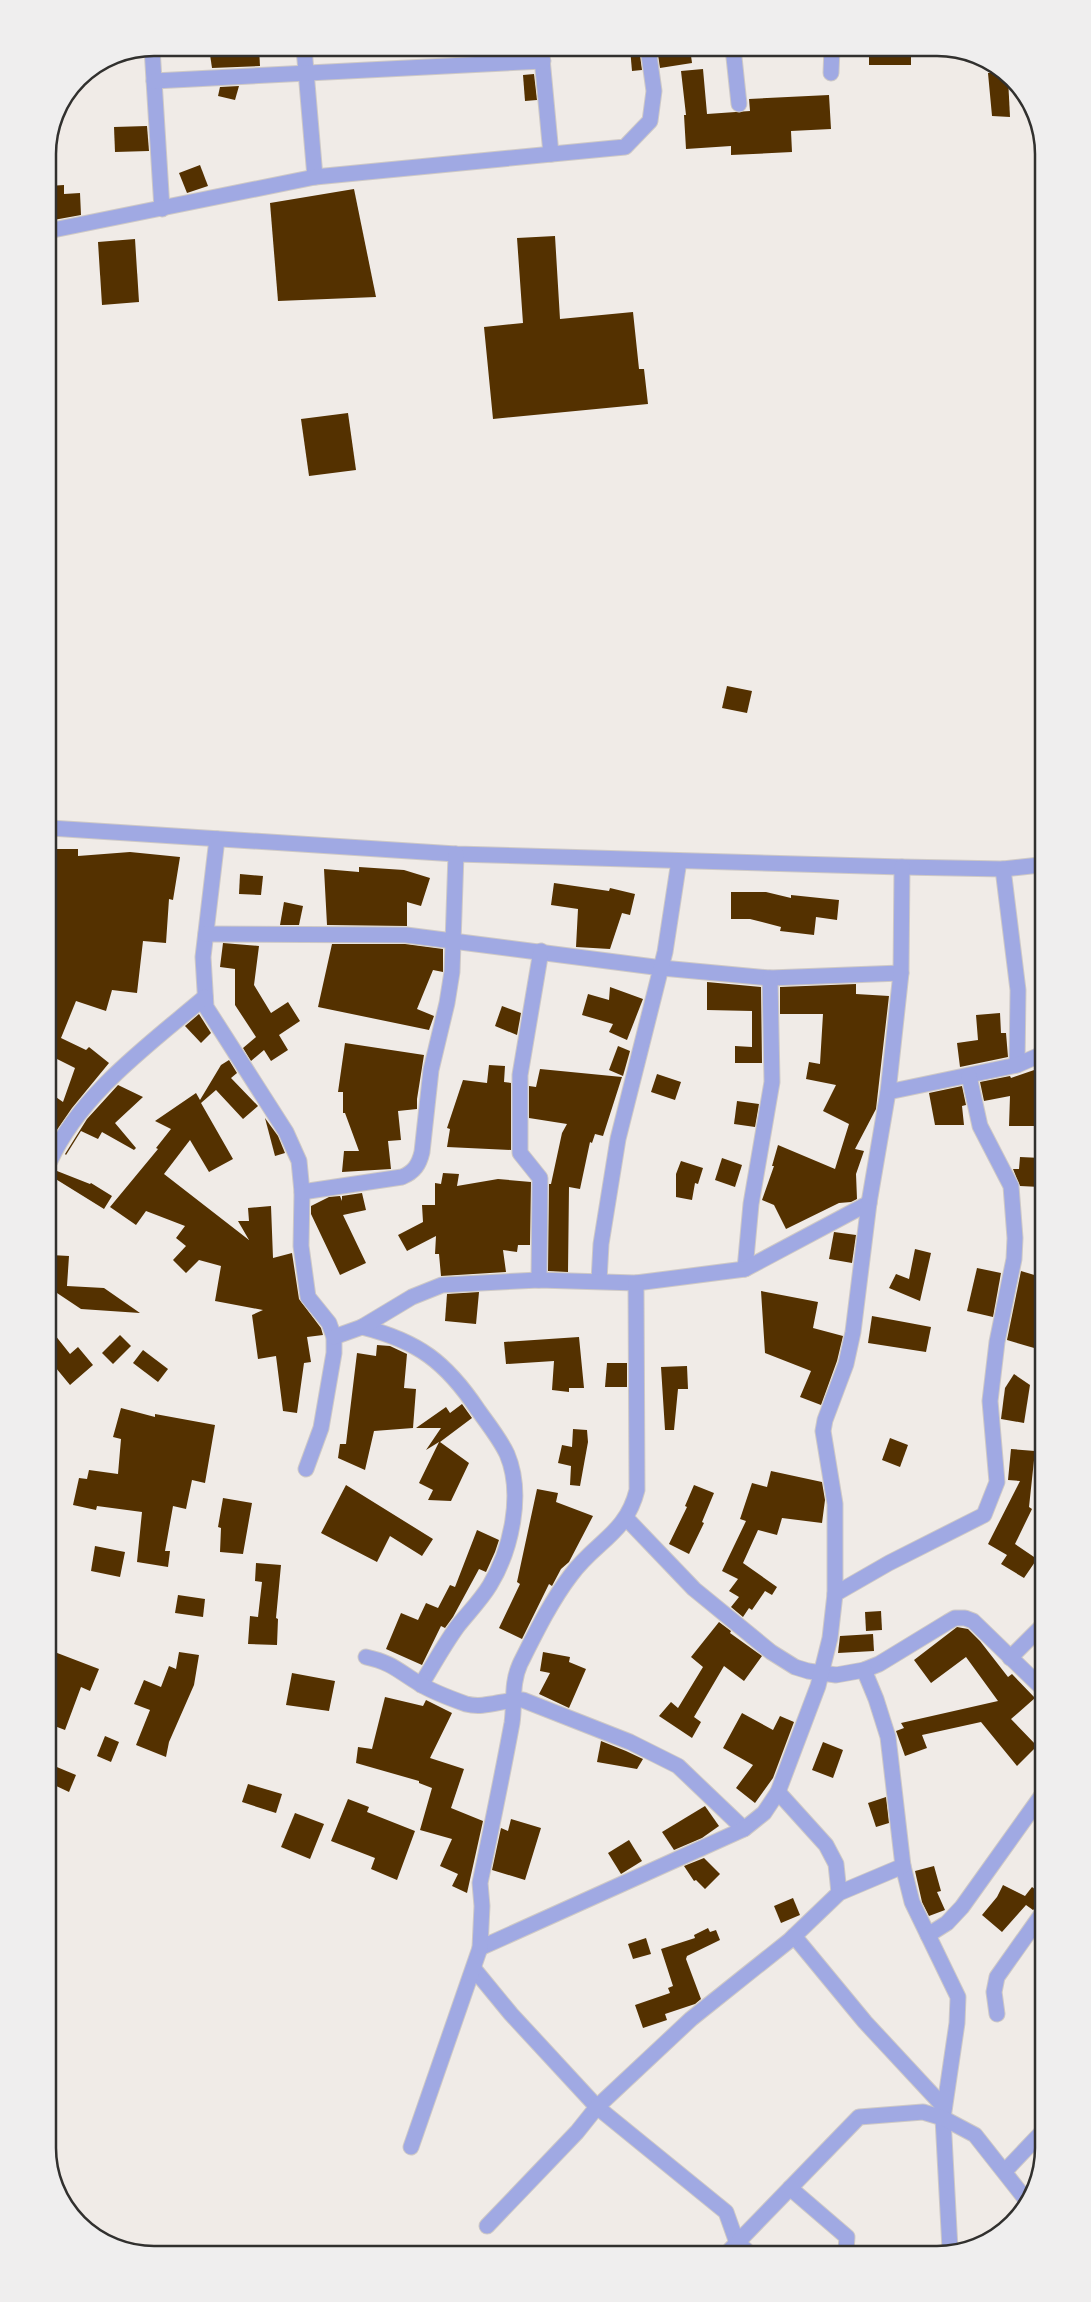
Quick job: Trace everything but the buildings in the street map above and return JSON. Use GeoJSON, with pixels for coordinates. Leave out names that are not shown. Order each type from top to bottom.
{"type":"FeatureCollection","features":[{"type":"Feature","properties":{"kind":"street"},"geometry":{"type":"LineString","coordinates":[[152,56],[162,209]]}},
{"type":"Feature","properties":{"kind":"street"},"geometry":{"type":"LineString","coordinates":[[305,56],[315,177]]}},
{"type":"Feature","properties":{"kind":"street"},"geometry":{"type":"LineString","coordinates":[[154,81],[528,56]]}},
{"type":"Feature","properties":{"kind":"street"},"geometry":{"type":"LineString","coordinates":[[542,56],[551,154]]}},
{"type":"Feature","properties":{"kind":"street"},"geometry":{"type":"LineString","coordinates":[[56,229],[315,177],[625,148],[650,121],[654,91],[649,56]]}},
{"type":"Feature","properties":{"kind":"street"},"geometry":{"type":"LineString","coordinates":[[734,56],[739,104]]}},
{"type":"Feature","properties":{"kind":"street"},"geometry":{"type":"LineString","coordinates":[[832,56],[832,73]]}},
{"type":"Feature","properties":{"kind":"street"},"geometry":{"type":"LineString","coordinates":[[56,828],[456,854],[902,867],[1004,869],[1035,866]]}},
{"type":"Feature","properties":{"kind":"street"},"geometry":{"type":"LineString","coordinates":[[216,839],[203,957],[206,1007],[286,1132],[299,1161],[302,1192],[301,1246],[308,1297],[329,1323],[334,1336],[334,1354],[320,1428],[306,1470]]}},
{"type":"Feature","properties":{"kind":"street"},"geometry":{"type":"LineString","coordinates":[[302,1192],[402,1177],[409,1174],[418,1165],[422,1152],[431,1070],[450,987],[454,940],[456,854]]}},
{"type":"Feature","properties":{"kind":"street"},"geometry":{"type":"LineString","coordinates":[[599,1281],[602,1238],[622,1121],[662,968],[680,861]]}},
{"type":"Feature","properties":{"kind":"street"},"geometry":{"type":"LineString","coordinates":[[480,1948],[744,1829],[764,1813],[778,1792],[799,1741],[822,1674],[830,1638],[835,1594],[834,1495],[823,1431],[825,1420],[846,1364],[869,1203],[888,1092],[901,973],[902,867]]}},
{"type":"Feature","properties":{"kind":"street"},"geometry":{"type":"LineString","coordinates":[[1004,869],[1018,990],[1017,1065]]}},
{"type":"Feature","properties":{"kind":"street"},"geometry":{"type":"LineString","coordinates":[[206,934],[406,935],[662,968],[770,978],[901,973]]}},
{"type":"Feature","properties":{"kind":"street"},"geometry":{"type":"LineString","coordinates":[[539,1280],[540,1178],[520,1153],[520,1075],[541,951]]}},
{"type":"Feature","properties":{"kind":"street"},"geometry":{"type":"LineString","coordinates":[[745,1269],[751,1204],[772,1082],[770,978]]}},
{"type":"Feature","properties":{"kind":"street"},"geometry":{"type":"LineString","coordinates":[[56,1148],[103,1085],[205,997]]}},
{"type":"Feature","properties":{"kind":"street"},"geometry":{"type":"LineString","coordinates":[[888,1092],[1017,1065],[1035,1057]]}},
{"type":"Feature","properties":{"kind":"street"},"geometry":{"type":"LineString","coordinates":[[835,1594],[889,1563],[984,1515],[997,1482],[990,1401],[997,1342],[1014,1259],[1015,1238],[1011,1186],[980,1126],[969,1076]]}},
{"type":"Feature","properties":{"kind":"street"},"geometry":{"type":"LineString","coordinates":[[334,1336],[362,1327],[412,1297],[442,1285],[539,1280],[636,1283],[745,1269],[869,1203]]}},
{"type":"Feature","properties":{"kind":"street"},"geometry":{"type":"LineString","coordinates":[[411,2147],[480,1948],[482,1906],[480,1883],[512,1721],[516,1672],[562,1587],[581,1562],[618,1529],[626,1518],[637,1490],[636,1283]]}},
{"type":"Feature","properties":{"kind":"street"},"geometry":{"type":"LineString","coordinates":[[362,1327],[408,1342],[444,1366],[463,1388],[497,1437],[507,1453],[513,1470],[515,1489],[513,1507],[502,1560],[489,1587],[452,1635],[421,1685]]}},
{"type":"Feature","properties":{"kind":"street"},"geometry":{"type":"LineString","coordinates":[[626,1518],[694,1589],[757,1641],[794,1667],[822,1674],[836,1675],[864,1670],[879,1664],[955,1618],[965,1618],[973,1621],[1035,1681]]}},
{"type":"Feature","properties":{"kind":"street"},"geometry":{"type":"LineString","coordinates":[[1010,1658],[1035,1633]]}},
{"type":"Feature","properties":{"kind":"street"},"geometry":{"type":"LineString","coordinates":[[366,1657],[387,1662],[421,1685],[477,1706],[523,1700],[630,1742],[678,1766],[744,1829]]}},
{"type":"Feature","properties":{"kind":"street"},"geometry":{"type":"LineString","coordinates":[[864,1670],[876,1699],[888,1737],[903,1866],[912,1902],[958,1997],[957,2023],[944,2113],[950,2245]]}},
{"type":"Feature","properties":{"kind":"street"},"geometry":{"type":"LineString","coordinates":[[778,1792],[826,1844],[836,1864],[839,1893]]}},
{"type":"Feature","properties":{"kind":"street"},"geometry":{"type":"LineString","coordinates":[[928,1935],[947,1923],[959,1911],[1035,1805]]}},
{"type":"Feature","properties":{"kind":"street"},"geometry":{"type":"LineString","coordinates":[[487,2226],[577,2132],[597,2107],[692,2019],[794,1936],[839,1893],[903,1866]]}},
{"type":"Feature","properties":{"kind":"street"},"geometry":{"type":"LineString","coordinates":[[997,2014],[994,1992],[997,1978],[1035,1923]]}},
{"type":"Feature","properties":{"kind":"street"},"geometry":{"type":"LineString","coordinates":[[794,1936],[864,2022],[944,2113],[976,2135],[1023,2195]]}},
{"type":"Feature","properties":{"kind":"street"},"geometry":{"type":"LineString","coordinates":[[474,1969],[511,2014],[597,2107],[726,2212],[737,2246]]}},
{"type":"Feature","properties":{"kind":"street"},"geometry":{"type":"LineString","coordinates":[[740,2246],[790,2188],[859,2117],[924,2112],[944,2113]]}},
{"type":"Feature","properties":{"kind":"street"},"geometry":{"type":"LineString","coordinates":[[1005,2171],[1035,2139]]}},
{"type":"Feature","properties":{"kind":"street"},"geometry":{"type":"LineString","coordinates":[[790,2188],[847,2236],[846,2246]]}}]}
